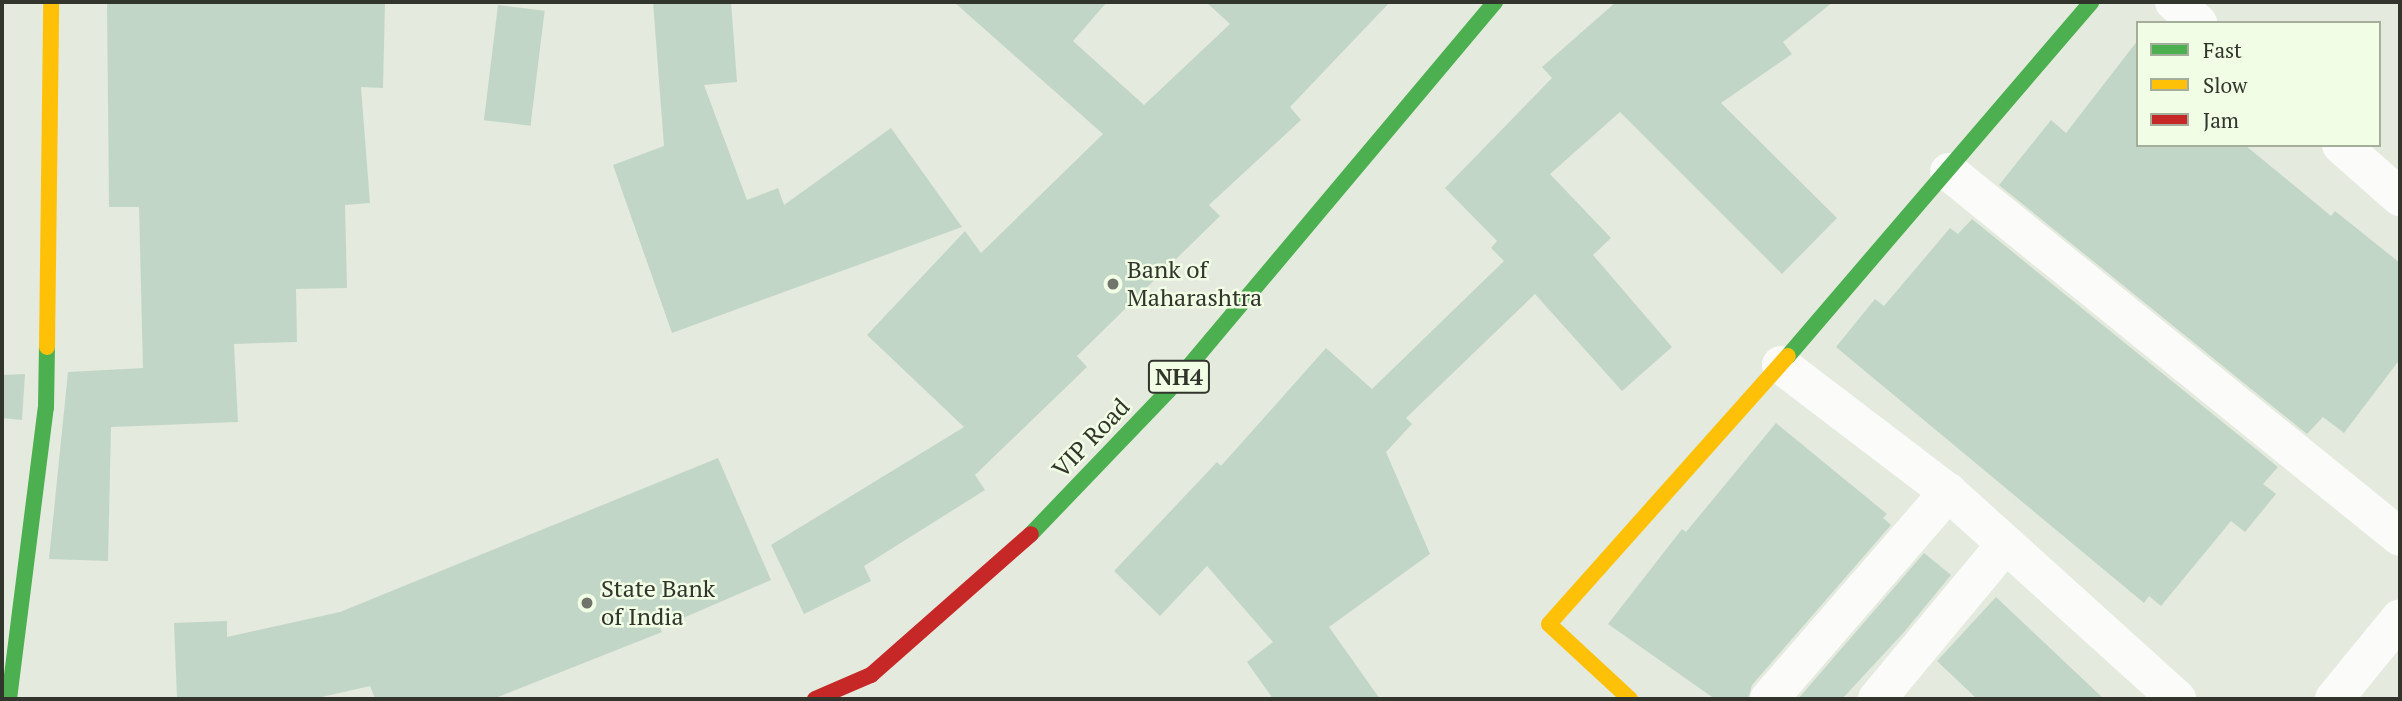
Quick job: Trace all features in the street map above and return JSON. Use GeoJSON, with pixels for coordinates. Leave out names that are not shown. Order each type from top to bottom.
{"type":"FeatureCollection","features":[{"type":"Feature","properties":{"kind":"main road"},"geometry":{"type":"LineString","coordinates":[[9,699],[46,408],[51,2]]}},
{"type":"Feature","properties":{"kind":"main road","name":"VIP Road"},"geometry":{"type":"LineString","coordinates":[[815,699],[871,675],[1023,542],[1169,390],[1495,2]]}},
{"type":"Feature","properties":{"kind":"main road"},"geometry":{"type":"LineString","coordinates":[[1630,699],[1549,624],[1781,365],[1949,172],[2091,2]]}},
{"type":"Feature","properties":{"kind":"street"},"geometry":{"type":"LineString","coordinates":[[2174,2],[2196,21]]}},
{"type":"Feature","properties":{"kind":"street"},"geometry":{"type":"LineString","coordinates":[[2342,147],[2400,197]]}},
{"type":"Feature","properties":{"kind":"street"},"geometry":{"type":"LineString","coordinates":[[1949,172],[2400,537]]}},
{"type":"Feature","properties":{"kind":"street"},"geometry":{"type":"LineString","coordinates":[[1781,365],[1948,492],[2177,699]]}},
{"type":"Feature","properties":{"kind":"street"},"geometry":{"type":"LineString","coordinates":[[1769,699],[1948,492]]}},
{"type":"Feature","properties":{"kind":"street"},"geometry":{"type":"LineString","coordinates":[[1877,699],[2005,545]]}},
{"type":"Feature","properties":{"kind":"street"},"geometry":{"type":"LineString","coordinates":[[2334,699],[2400,618]]}},
{"type":"Feature","properties":{"kind":"building"},"geometry":{"type":"Polygon","coordinates":[[[107,2],[385,2],[383,88],[361,87],[370,203],[345,205],[347,288],[296,289],[297,342],[234,344],[238,422],[111,427],[108,561],[49,559],[68,372],[143,368],[139,207],[109,207],[107,2]]]}},
{"type":"Feature","properties":{"kind":"building"},"geometry":{"type":"Polygon","coordinates":[[[653,2],[731,2],[737,82],[704,85],[747,200],[778,188],[784,205],[891,128],[962,227],[672,333],[613,165],[664,146],[653,2]]]}},
{"type":"Feature","properties":{"kind":"building"},"geometry":{"type":"Polygon","coordinates":[[[954,2],[1107,2],[1073,41],[1144,105],[1230,24],[1206,2],[1390,2],[1290,107],[1301,120],[1209,205],[1220,216],[1077,356],[1087,367],[975,475],[985,490],[864,566],[871,581],[804,614],[771,545],[964,427],[867,335],[965,231],[981,253],[1103,134],[954,2]]]}},
{"type":"Feature","properties":{"kind":"building"},"geometry":{"type":"Polygon","coordinates":[[[1616,2],[1833,2],[1783,42],[1792,54],[1721,103],[1837,218],[1782,274],[1620,112],[1550,174],[1611,238],[1593,255],[1672,347],[1622,391],[1535,294],[1406,418],[1412,424],[1386,452],[1430,554],[1329,627],[1380,699],[1273,699],[1247,662],[1273,642],[1207,566],[1160,616],[1114,571],[1217,462],[1221,466],[1326,348],[1372,389],[1504,261],[1491,248],[1497,241],[1445,188],[1552,78],[1542,67],[1616,2]]]}},
{"type":"Feature","properties":{"kind":"building"},"geometry":{"type":"Polygon","coordinates":[[[498,5],[545,11],[531,126],[484,120],[498,5]]]}},
{"type":"Feature","properties":{"kind":"building"},"geometry":{"type":"Polygon","coordinates":[[[2136,43],[2136,147],[2247,147],[2331,216],[2335,211],[2400,263],[2400,359],[2344,433],[2323,417],[2307,434],[1999,185],[2051,120],[2066,133],[2136,43]]]}},
{"type":"Feature","properties":{"kind":"building"},"geometry":{"type":"Polygon","coordinates":[[[1972,219],[2278,467],[2263,484],[2276,494],[2245,532],[2231,521],[2161,606],[2149,596],[2144,603],[1836,347],[1875,299],[1884,306],[1950,228],[1958,234],[1972,219]]]}},
{"type":"Feature","properties":{"kind":"building"},"geometry":{"type":"Polygon","coordinates":[[[25,374],[22,420],[2,418],[2,375],[25,374]]]}},
{"type":"Feature","properties":{"kind":"building"},"geometry":{"type":"Polygon","coordinates":[[[1776,423],[1887,514],[1883,518],[1891,525],[1752,685],[1748,699],[1715,699],[1608,624],[1682,529],[1686,532],[1776,423]]]}},
{"type":"Feature","properties":{"kind":"building"},"geometry":{"type":"Polygon","coordinates":[[[718,458],[771,580],[660,628],[662,632],[493,699],[375,699],[370,686],[313,699],[177,699],[174,623],[227,621],[227,637],[340,612],[718,458]]]}},
{"type":"Feature","properties":{"kind":"building"},"geometry":{"type":"Polygon","coordinates":[[[1924,553],[1951,575],[1905,631],[1842,699],[1798,699],[1924,553]]]}},
{"type":"Feature","properties":{"kind":"building"},"geometry":{"type":"Polygon","coordinates":[[[1996,597],[2104,699],[1977,699],[1937,661],[1996,597]]]}},
{"type":"Feature","properties":{"kind":"traffic: fast"},"geometry":{"type":"LineString","coordinates":[[1031,534],[1169,390],[1495,2]]}},
{"type":"Feature","properties":{"kind":"traffic: fast"},"geometry":{"type":"LineString","coordinates":[[1788,356],[2091,2]]}},
{"type":"Feature","properties":{"kind":"traffic: fast"},"geometry":{"type":"LineString","coordinates":[[9,699],[46,408],[47,347]]}},
{"type":"Feature","properties":{"kind":"traffic: slow"},"geometry":{"type":"LineString","coordinates":[[47,347],[51,2]]}},
{"type":"Feature","properties":{"kind":"traffic: slow"},"geometry":{"type":"LineString","coordinates":[[1630,699],[1549,624],[1788,356]]}},
{"type":"Feature","properties":{"kind":"traffic: jam"},"geometry":{"type":"LineString","coordinates":[[815,699],[871,675],[1031,534]]}},
{"type":"Feature","properties":{"kind":"place","name":"Bank of Maharashtra"},"geometry":{"type":"Point","coordinates":[1113,284]}},
{"type":"Feature","properties":{"kind":"place","name":"State Bank of India"},"geometry":{"type":"Point","coordinates":[587,603]}}]}
